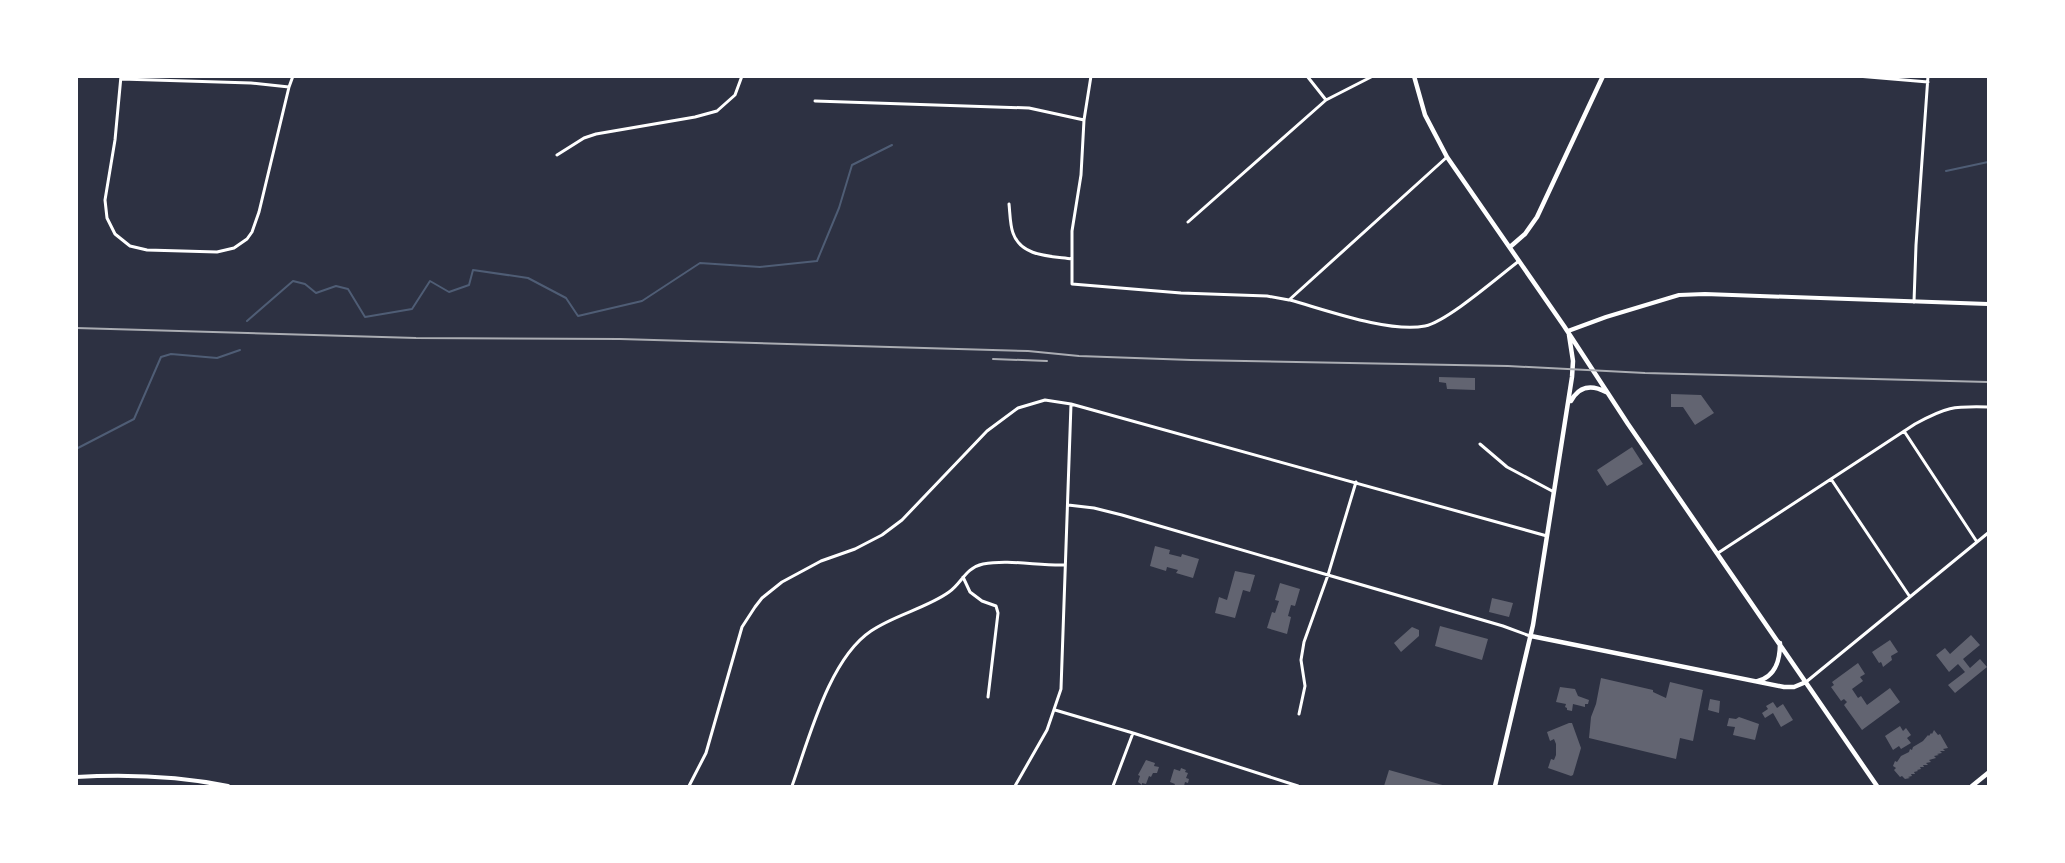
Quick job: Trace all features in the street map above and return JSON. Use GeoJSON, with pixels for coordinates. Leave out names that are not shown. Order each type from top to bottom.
{"type":"FeatureCollection","features":[{"type":"Feature","properties":{"kind":"main road"},"geometry":{"type":"LineString","coordinates":[[1414,76],[1425,115],[1447,157],[1877,786]]}},
{"type":"Feature","properties":{"kind":"main road"},"geometry":{"type":"LineString","coordinates":[[1510,247],[1525,234],[1537,217],[1603,76]]}},
{"type":"Feature","properties":{"kind":"main road"},"geometry":{"type":"LineString","coordinates":[[1495,786],[1531,636],[1569,406],[1573,367],[1568,332]]}},
{"type":"Feature","properties":{"kind":"main road"},"geometry":{"type":"LineString","coordinates":[[1569,406],[1574,395],[1583,388],[1596,388],[1608,394]]}},
{"type":"Feature","properties":{"kind":"main road"},"geometry":{"type":"LineString","coordinates":[[1531,636],[1790,688],[1806,682]]}},
{"type":"Feature","properties":{"kind":"main road"},"geometry":{"type":"LineString","coordinates":[[1756,682],[1764,680],[1774,671],[1779,657],[1780,643]]}},
{"type":"Feature","properties":{"kind":"main road"},"geometry":{"type":"LineString","coordinates":[[1972,786],[1989,773]]}},
{"type":"Feature","properties":{"kind":"street"},"geometry":{"type":"LineString","coordinates":[[289,87],[251,83],[121,78],[115,140],[105,200],[107,218],[115,234],[130,246],[162,252],[217,252],[234,248],[247,239],[259,212],[293,76]]}},
{"type":"Feature","properties":{"kind":"street"},"geometry":{"type":"LineString","coordinates":[[557,154],[584,138],[596,134],[717,111],[735,95],[742,76]]}},
{"type":"Feature","properties":{"kind":"street"},"geometry":{"type":"LineString","coordinates":[[1091,76],[1084,120],[1081,175],[1072,231],[1072,284],[1181,293],[1267,296],[1400,327],[1425,326],[1456,309],[1519,261]]}},
{"type":"Feature","properties":{"kind":"street"},"geometry":{"type":"LineString","coordinates":[[1307,76],[1326,100]]}},
{"type":"Feature","properties":{"kind":"street"},"geometry":{"type":"LineString","coordinates":[[1188,222],[1326,100],[1373,76]]}},
{"type":"Feature","properties":{"kind":"street"},"geometry":{"type":"LineString","coordinates":[[1857,76],[1928,82]]}},
{"type":"Feature","properties":{"kind":"street"},"geometry":{"type":"LineString","coordinates":[[1914,302],[1928,76]]}},
{"type":"Feature","properties":{"kind":"street"},"geometry":{"type":"LineString","coordinates":[[815,101],[1029,108],[1084,120]]}},
{"type":"Feature","properties":{"kind":"street"},"geometry":{"type":"LineString","coordinates":[[1289,300],[1447,157]]}},
{"type":"Feature","properties":{"kind":"street"},"geometry":{"type":"LineString","coordinates":[[1009,204],[1013,233],[1020,246],[1034,253],[1072,259]]}},
{"type":"Feature","properties":{"kind":"street"},"geometry":{"type":"LineString","coordinates":[[1568,332],[1613,315],[1679,295],[1989,304]]}},
{"type":"Feature","properties":{"kind":"street"},"geometry":{"type":"LineString","coordinates":[[690,786],[706,753],[742,627],[762,598],[782,582],[821,561],[855,549],[882,535],[902,520],[987,431],[1018,408],[1045,400],[1071,404],[1548,536]]}},
{"type":"Feature","properties":{"kind":"street"},"geometry":{"type":"LineString","coordinates":[[1015,786],[1047,730],[1061,690],[1071,404]]}},
{"type":"Feature","properties":{"kind":"street"},"geometry":{"type":"LineString","coordinates":[[1718,554],[1936,412],[1948,408],[1989,407]]}},
{"type":"Feature","properties":{"kind":"street"},"geometry":{"type":"LineString","coordinates":[[1904,431],[1977,542]]}},
{"type":"Feature","properties":{"kind":"street"},"geometry":{"type":"LineString","coordinates":[[1480,444],[1507,467],[1554,492]]}},
{"type":"Feature","properties":{"kind":"street"},"geometry":{"type":"LineString","coordinates":[[1831,479],[1910,597]]}},
{"type":"Feature","properties":{"kind":"street"},"geometry":{"type":"LineString","coordinates":[[1299,714],[1305,686],[1301,660],[1304,642],[1328,575],[1356,482]]}},
{"type":"Feature","properties":{"kind":"street"},"geometry":{"type":"LineString","coordinates":[[1068,505],[1122,515],[1531,636]]}},
{"type":"Feature","properties":{"kind":"street"},"geometry":{"type":"LineString","coordinates":[[1806,682],[1989,533]]}},
{"type":"Feature","properties":{"kind":"street"},"geometry":{"type":"LineString","coordinates":[[792,786],[835,672],[857,641],[874,629],[949,592],[968,571],[987,563],[1065,565]]}},
{"type":"Feature","properties":{"kind":"street"},"geometry":{"type":"LineString","coordinates":[[962,577],[970,592],[982,601],[996,606],[998,613],[988,697]]}},
{"type":"Feature","properties":{"kind":"street"},"geometry":{"type":"LineString","coordinates":[[1055,710],[1134,733],[1288,785],[1298,786]]}},
{"type":"Feature","properties":{"kind":"street"},"geometry":{"type":"LineString","coordinates":[[1113,786],[1134,733]]}},
{"type":"Feature","properties":{"kind":"street"},"geometry":{"type":"LineString","coordinates":[[76,777],[153,776],[190,779],[228,786]]}},
{"type":"Feature","properties":{"kind":"building"},"geometry":{"type":"Polygon","coordinates":[[[1439,377],[1475,378],[1475,390],[1447,389],[1446,383],[1439,382],[1439,377]]]}},
{"type":"Feature","properties":{"kind":"building"},"geometry":{"type":"Polygon","coordinates":[[[1671,394],[1701,395],[1714,413],[1695,425],[1683,407],[1671,407],[1671,394]]]}},
{"type":"Feature","properties":{"kind":"building"},"geometry":{"type":"Polygon","coordinates":[[[1632,447],[1643,464],[1607,486],[1597,470],[1632,447]]]}},
{"type":"Feature","properties":{"kind":"building"},"geometry":{"type":"Polygon","coordinates":[[[1155,546],[1170,550],[1169,554],[1181,557],[1182,554],[1199,559],[1193,578],[1176,573],[1178,570],[1167,567],[1166,571],[1150,566],[1155,546]]]}},
{"type":"Feature","properties":{"kind":"building"},"geometry":{"type":"Polygon","coordinates":[[[1235,571],[1255,575],[1250,592],[1243,590],[1235,618],[1215,613],[1219,597],[1227,600],[1235,571]]]}},
{"type":"Feature","properties":{"kind":"building"},"geometry":{"type":"Polygon","coordinates":[[[1280,583],[1300,589],[1295,606],[1291,605],[1287,634],[1267,628],[1272,612],[1275,613],[1279,601],[1275,600],[1280,583]]]}},
{"type":"Feature","properties":{"kind":"building"},"geometry":{"type":"Polygon","coordinates":[[[1492,598],[1513,603],[1509,617],[1489,612],[1492,598]]]}},
{"type":"Feature","properties":{"kind":"building"},"geometry":{"type":"Polygon","coordinates":[[[1440,626],[1488,639],[1482,660],[1435,646],[1440,626]]]}},
{"type":"Feature","properties":{"kind":"building"},"geometry":{"type":"Polygon","coordinates":[[[1412,627],[1419,630],[1419,636],[1401,652],[1394,643],[1412,627]]]}},
{"type":"Feature","properties":{"kind":"building"},"geometry":{"type":"Polygon","coordinates":[[[1971,635],[1980,645],[1963,659],[1970,668],[1980,659],[1987,667],[1955,693],[1948,685],[1965,672],[1958,664],[1949,672],[1936,655],[1945,648],[1950,654],[1971,635]]]}},
{"type":"Feature","properties":{"kind":"building"},"geometry":{"type":"Polygon","coordinates":[[[1890,640],[1898,652],[1891,656],[1892,660],[1883,667],[1872,652],[1890,640]]]}},
{"type":"Feature","properties":{"kind":"building"},"geometry":{"type":"Polygon","coordinates":[[[1858,663],[1865,674],[1860,677],[1863,681],[1852,689],[1858,698],[1861,696],[1867,705],[1890,688],[1900,702],[1862,730],[1844,705],[1847,702],[1844,699],[1841,701],[1831,687],[1834,685],[1832,682],[1858,663]]]}},
{"type":"Feature","properties":{"kind":"building"},"geometry":{"type":"Polygon","coordinates":[[[1601,678],[1653,690],[1666,698],[1670,682],[1703,690],[1693,741],[1680,738],[1676,759],[1589,738],[1591,717],[1601,678]]]}},
{"type":"Feature","properties":{"kind":"building"},"geometry":{"type":"Polygon","coordinates":[[[1560,687],[1575,689],[1578,696],[1589,700],[1588,704],[1585,704],[1585,707],[1573,704],[1572,711],[1567,710],[1566,704],[1556,702],[1560,687]]]}},
{"type":"Feature","properties":{"kind":"building"},"geometry":{"type":"Polygon","coordinates":[[[1710,699],[1720,701],[1719,713],[1708,710],[1710,699]]]}},
{"type":"Feature","properties":{"kind":"building"},"geometry":{"type":"Polygon","coordinates":[[[1773,702],[1777,708],[1783,704],[1793,720],[1781,727],[1773,713],[1765,718],[1762,713],[1768,709],[1766,706],[1773,702]]]}},
{"type":"Feature","properties":{"kind":"building"},"geometry":{"type":"Polygon","coordinates":[[[1739,717],[1759,724],[1755,740],[1733,735],[1735,727],[1727,726],[1729,718],[1739,717]]]}},
{"type":"Feature","properties":{"kind":"building"},"geometry":{"type":"Polygon","coordinates":[[[1572,723],[1581,748],[1571,776],[1548,768],[1551,759],[1554,760],[1556,755],[1556,744],[1554,739],[1550,741],[1547,732],[1572,723]]]}},
{"type":"Feature","properties":{"kind":"building"},"geometry":{"type":"Polygon","coordinates":[[[1900,726],[1903,731],[1906,728],[1911,735],[1907,738],[1911,743],[1901,749],[1899,746],[1893,750],[1885,736],[1900,726]]]}},
{"type":"Feature","properties":{"kind":"building"},"geometry":{"type":"Polygon","coordinates":[[[1934,730],[1938,735],[1940,734],[1948,748],[1940,751],[1942,753],[1934,756],[1936,758],[1929,760],[1931,762],[1926,763],[1928,765],[1920,767],[1921,769],[1914,772],[1915,774],[1908,777],[1910,778],[1900,777],[1894,770],[1895,761],[1897,762],[1901,756],[1910,749],[1912,750],[1934,730]]]}},
{"type":"Feature","properties":{"kind":"building"},"geometry":{"type":"Polygon","coordinates":[[[1146,760],[1159,767],[1157,773],[1149,776],[1146,784],[1142,783],[1142,785],[1138,782],[1140,776],[1138,775],[1146,760]]]}},
{"type":"Feature","properties":{"kind":"building"},"geometry":{"type":"Polygon","coordinates":[[[1181,768],[1188,773],[1186,778],[1189,779],[1188,783],[1185,782],[1184,786],[1174,786],[1175,784],[1170,782],[1174,769],[1180,771],[1181,768]]]}},
{"type":"Feature","properties":{"kind":"building"},"geometry":{"type":"Polygon","coordinates":[[[1389,770],[1446,786],[1384,786],[1389,770]]]}},
{"type":"Feature","properties":{"kind":"waterway"},"geometry":{"type":"LineString","coordinates":[[247,321],[293,281],[305,284],[316,293],[336,286],[348,289],[365,317],[412,309],[430,281],[449,292],[469,285],[473,270],[528,278],[566,298],[578,316],[642,301],[700,263],[760,267],[817,261],[839,208],[852,165],[892,145]]}},
{"type":"Feature","properties":{"kind":"waterway"},"geometry":{"type":"LineString","coordinates":[[1946,171],[1988,162]]}},
{"type":"Feature","properties":{"kind":"waterway"},"geometry":{"type":"LineString","coordinates":[[76,449],[134,419],[161,357],[171,354],[217,358],[240,350]]}},
{"type":"Feature","properties":{"kind":"railway"},"geometry":{"type":"LineString","coordinates":[[76,328],[416,338],[620,339],[1028,351],[1079,356],[1191,360],[1508,366],[1645,373],[1988,382]]}},
{"type":"Feature","properties":{"kind":"railway"},"geometry":{"type":"LineString","coordinates":[[993,359],[1047,361]]}}]}
